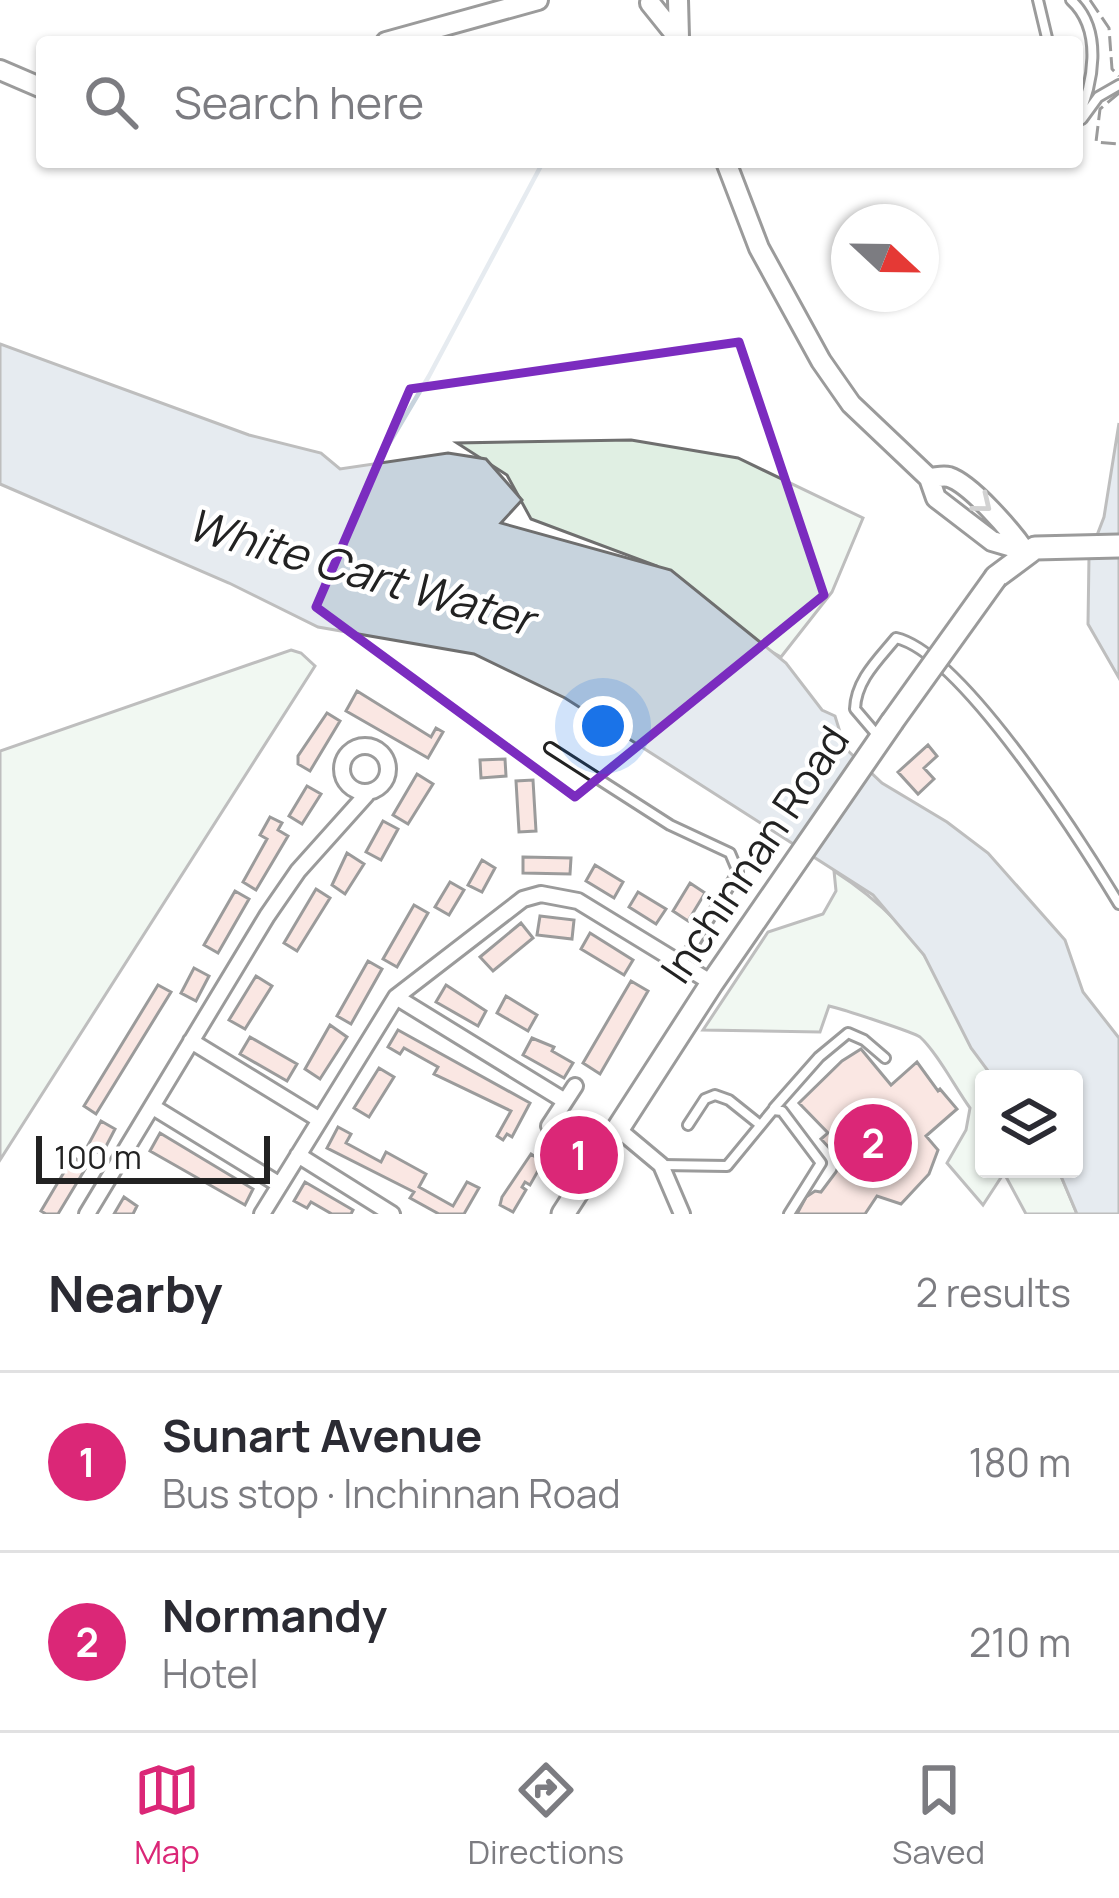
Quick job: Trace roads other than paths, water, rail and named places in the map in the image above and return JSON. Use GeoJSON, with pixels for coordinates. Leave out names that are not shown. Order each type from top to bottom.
{"type":"FeatureCollection","features":[{"type":"Feature","properties":{"kind":"main road"},"geometry":{"type":"LineString","coordinates":[[1025,551],[1119,546]]}},
{"type":"Feature","properties":{"kind":"main road","name":"Inchinnan Road"},"geometry":{"type":"LineString","coordinates":[[563,1214],[712,983],[881,738],[995,577],[1025,551]]}},
{"type":"Feature","properties":{"kind":"street"},"geometry":{"type":"LineString","coordinates":[[408,36],[538,0]]}},
{"type":"Feature","properties":{"kind":"street"},"geometry":{"type":"LineString","coordinates":[[678,0],[680,36]]}},
{"type":"Feature","properties":{"kind":"street"},"geometry":{"type":"LineString","coordinates":[[649,1],[677,36]]}},
{"type":"Feature","properties":{"kind":"street"},"geometry":{"type":"LineString","coordinates":[[0,70],[36,85]]}},
{"type":"Feature","properties":{"kind":"street"},"geometry":{"type":"LineString","coordinates":[[728,168],[759,248],[820,361],[851,404],[929,478],[949,477],[1006,523],[1025,551]]}},
{"type":"Feature","properties":{"kind":"street"},"geometry":{"type":"LineString","coordinates":[[87,1214],[298,872],[368,794]]}},
{"type":"Feature","properties":{"kind":"street"},"geometry":{"type":"LineString","coordinates":[[262,1214],[397,997],[524,899],[541,894],[578,901],[712,983]]}},
{"type":"Feature","properties":{"kind":"street"},"geometry":{"type":"LineString","coordinates":[[397,997],[566,1101]]}},
{"type":"Feature","properties":{"kind":"street"},"geometry":{"type":"LineString","coordinates":[[191,1041],[320,1120]]}},
{"type":"Feature","properties":{"kind":"street"},"geometry":{"type":"LineString","coordinates":[[549,1126],[575,1086]]}},
{"type":"Feature","properties":{"kind":"street"},"geometry":{"type":"LineString","coordinates":[[153,1107],[280,1185]]}},
{"type":"Feature","properties":{"kind":"street"},"geometry":{"type":"LineString","coordinates":[[618,1129],[661,1165],[682,1214]]}},
{"type":"Feature","properties":{"kind":"street"},"geometry":{"type":"LineString","coordinates":[[298,1155],[392,1214]]}},
{"type":"Feature","properties":{"kind":"lane"},"geometry":{"type":"LineString","coordinates":[[1038,0],[1047,36]]}},
{"type":"Feature","properties":{"kind":"lane"},"geometry":{"type":"LineString","coordinates":[[1071,0],[1080,8],[1094,56],[1083,109]]}},
{"type":"Feature","properties":{"kind":"lane"},"geometry":{"type":"LineString","coordinates":[[1083,116],[1098,97],[1119,85]]}},
{"type":"Feature","properties":{"kind":"lane"},"geometry":{"type":"LineString","coordinates":[[881,738],[855,709],[855,697],[862,680],[896,638],[923,651],[952,676],[1005,736],[1119,904]]}},
{"type":"Feature","properties":{"kind":"lane"},"geometry":{"type":"LineString","coordinates":[[550,748],[670,825],[730,853],[738,872],[682,964]]}},
{"type":"Feature","properties":{"kind":"lane"},"geometry":{"type":"LineString","coordinates":[[661,1165],[727,1166],[819,1057],[848,1034],[864,1040],[885,1058]]}},
{"type":"Feature","properties":{"kind":"lane"},"geometry":{"type":"LineString","coordinates":[[688,1125],[705,1099],[715,1095],[759,1124]]}},
{"type":"Feature","properties":{"kind":"lane"},"geometry":{"type":"LineString","coordinates":[[773,1110],[788,1117],[821,1163],[790,1214]]}},
{"type":"Feature","properties":{"kind":"water","name":"White Cart Water"},"geometry":{"type":"Polygon","coordinates":[[[0,344],[249,435],[321,453],[340,469],[448,453],[486,459],[522,500],[501,523],[671,570],[786,663],[822,710],[835,716],[845,748],[882,783],[988,853],[1065,940],[1083,992],[1119,1038],[1119,1214],[1077,1214],[1062,1178],[1083,1178],[1083,1070],[987,1070],[971,1048],[924,955],[873,895],[565,698],[474,654],[318,627],[229,583],[0,484],[0,344]]]}},
{"type":"Feature","properties":{"kind":"water"},"geometry":{"type":"Polygon","coordinates":[[[1119,423],[1119,678],[1088,624],[1089,556],[1104,517],[1119,423]]]}},
{"type":"Feature","properties":{"kind":"waterway"},"geometry":{"type":"LineString","coordinates":[[378,462],[540,168]]}},
{"type":"Feature","properties":{"kind":"place","name":"Normandy"},"geometry":{"type":"Point","coordinates":[873,1143]}},
{"type":"Feature","properties":{"kind":"place","name":"Sunart Avenue"},"geometry":{"type":"Point","coordinates":[579,1155]}}]}
